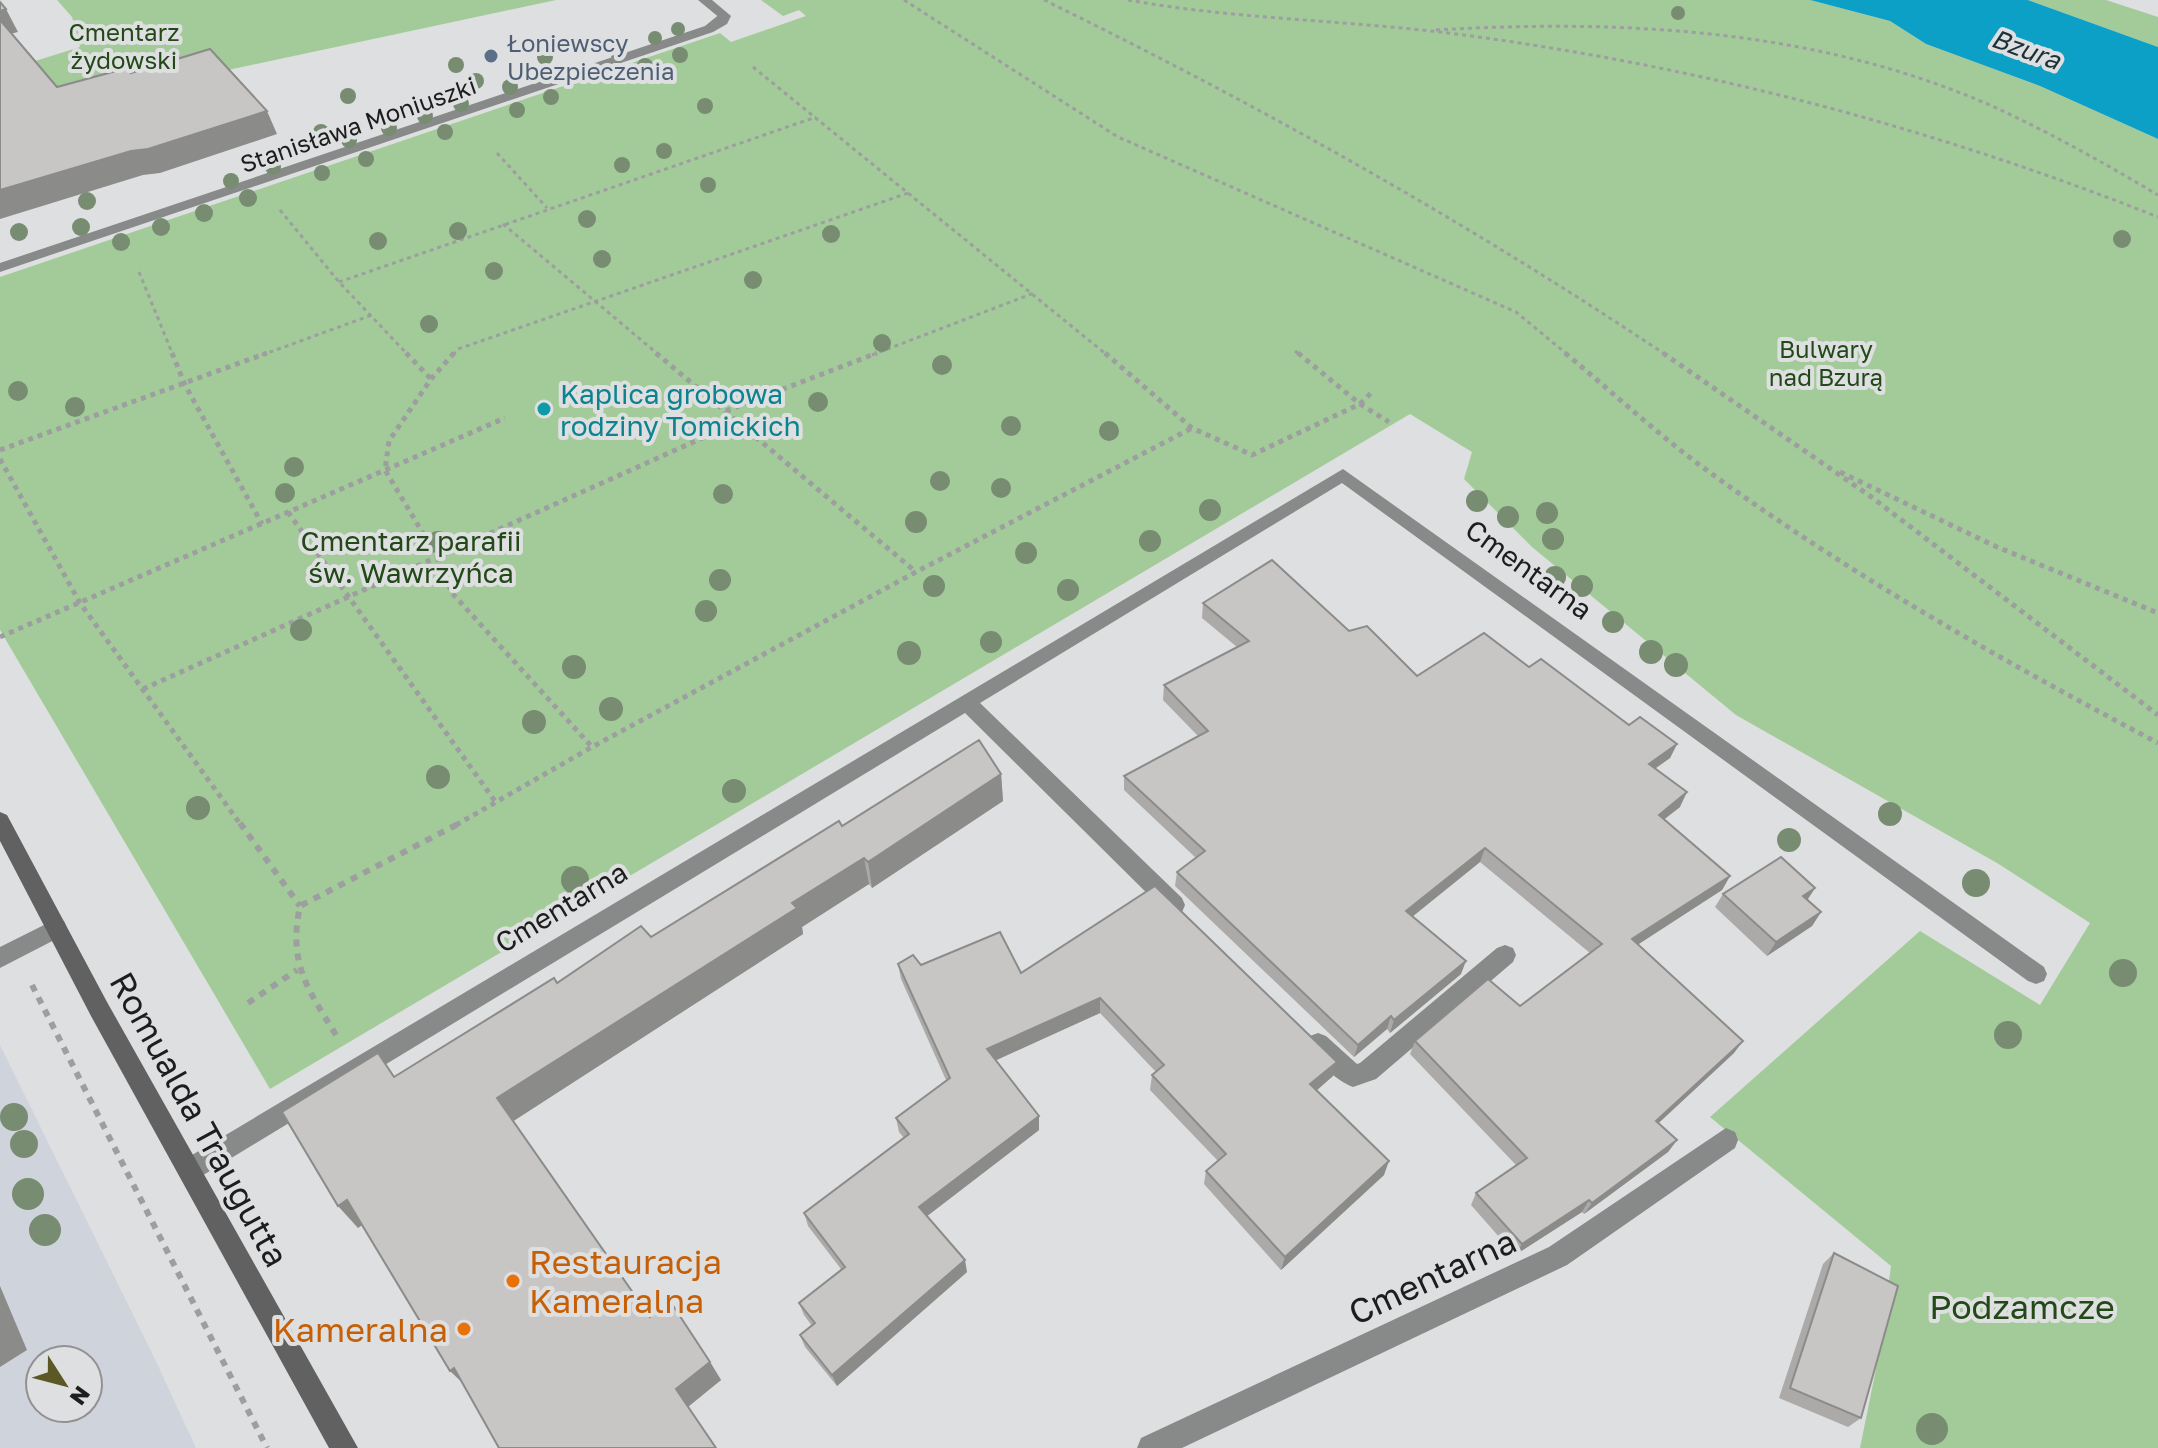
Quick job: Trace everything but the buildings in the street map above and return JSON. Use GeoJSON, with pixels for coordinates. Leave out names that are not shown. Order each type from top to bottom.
{"type":"FeatureCollection","features":[{"type":"Feature","properties":{"kind":"street","name":"Stanisława Moniuszki"},"geometry":{"type":"LineString","coordinates":[[0,268],[709,29],[723,21],[725,16],[704,0]]}},
{"type":"Feature","properties":{"kind":"street","name":"Cmentarna"},"geometry":{"type":"LineString","coordinates":[[191,1169],[1343,475],[2036,974]]}},
{"type":"Feature","properties":{"kind":"street"},"geometry":{"type":"LineString","coordinates":[[965,701],[1192,923]]}},
{"type":"Feature","properties":{"kind":"street","name":"Romualda Traugutta"},"geometry":{"type":"LineString","coordinates":[[0,821],[344,1448]]}},
{"type":"Feature","properties":{"kind":"street"},"geometry":{"type":"LineString","coordinates":[[8,954],[56,928]]}},
{"type":"Feature","properties":{"kind":"street"},"geometry":{"type":"LineString","coordinates":[[1306,1033],[1353,1076],[1368,1071],[1505,955]]}},
{"type":"Feature","properties":{"kind":"street","name":"Cmentarna"},"geometry":{"type":"LineString","coordinates":[[1151,1448],[1558,1256],[1726,1140]]}},
{"type":"Feature","properties":{"kind":"path"},"geometry":{"type":"LineString","coordinates":[[904,0],[1118,137],[1516,312],[1699,464],[1817,547],[1984,651],[2158,743]]}},
{"type":"Feature","properties":{"kind":"path"},"geometry":{"type":"LineString","coordinates":[[1044,0],[1195,74],[1477,234],[1829,466],[2158,715]]}},
{"type":"Feature","properties":{"kind":"path"},"geometry":{"type":"LineString","coordinates":[[1128,0],[1266,20],[1423,31],[1641,63],[1829,106],[2043,172],[2158,217]]}},
{"type":"Feature","properties":{"kind":"path"},"geometry":{"type":"LineString","coordinates":[[1423,31],[1548,22],[1644,24],[1786,43],[1874,65],[1988,104],[2103,161],[2158,195]]}},
{"type":"Feature","properties":{"kind":"path"},"geometry":{"type":"LineString","coordinates":[[753,67],[1035,293],[1192,428],[1252,455],[1360,404],[1373,391]]}},
{"type":"Feature","properties":{"kind":"path"},"geometry":{"type":"LineString","coordinates":[[339,282],[816,117]]}},
{"type":"Feature","properties":{"kind":"path"},"geometry":{"type":"LineString","coordinates":[[497,153],[515,172],[516,178],[547,208]]}},
{"type":"Feature","properties":{"kind":"path"},"geometry":{"type":"LineString","coordinates":[[592,747],[452,593],[436,555],[385,470],[389,441],[431,379],[458,349],[911,192]]}},
{"type":"Feature","properties":{"kind":"path"},"geometry":{"type":"LineString","coordinates":[[277,206],[339,282],[431,379]]}},
{"type":"Feature","properties":{"kind":"path"},"geometry":{"type":"LineString","coordinates":[[503,224],[916,572]]}},
{"type":"Feature","properties":{"kind":"path"},"geometry":{"type":"LineString","coordinates":[[139,272],[185,385],[262,524]]}},
{"type":"Feature","properties":{"kind":"path"},"geometry":{"type":"LineString","coordinates":[[725,412],[1035,293]]}},
{"type":"Feature","properties":{"kind":"path"},"geometry":{"type":"LineString","coordinates":[[0,450],[372,315]]}},
{"type":"Feature","properties":{"kind":"path"},"geometry":{"type":"LineString","coordinates":[[1295,351],[1360,404],[1389,422]]}},
{"type":"Feature","properties":{"kind":"path"},"geometry":{"type":"LineString","coordinates":[[0,637],[505,418]]}},
{"type":"Feature","properties":{"kind":"path"},"geometry":{"type":"LineString","coordinates":[[143,689],[738,422]]}},
{"type":"Feature","properties":{"kind":"path"},"geometry":{"type":"LineString","coordinates":[[339,1040],[297,970],[294,929],[300,906],[497,804],[592,747],[916,572],[1192,428]]}},
{"type":"Feature","properties":{"kind":"path"},"geometry":{"type":"LineString","coordinates":[[0,459],[80,603],[300,906]]}},
{"type":"Feature","properties":{"kind":"path"},"geometry":{"type":"LineString","coordinates":[[1829,466],[1927,516],[2087,586],[2158,613]]}},
{"type":"Feature","properties":{"kind":"path"},"geometry":{"type":"LineString","coordinates":[[288,512],[497,804]]}},
{"type":"Feature","properties":{"kind":"path"},"geometry":{"type":"LineString","coordinates":[[8,954],[54,1035],[267,1448]]}},
{"type":"Feature","properties":{"kind":"path"},"geometry":{"type":"LineString","coordinates":[[248,1003],[297,970]]}},
{"type":"Feature","properties":{"kind":"shaded area"},"geometry":{"type":"Polygon","coordinates":[[[0,1045],[153,1355],[196,1448],[0,1448],[0,1045]]]}},
{"type":"Feature","properties":{"kind":"green space","name":"Cmentarz żydowski"},"geometry":{"type":"Polygon","coordinates":[[[57,0],[556,0],[64,105],[0,72],[80,47],[72,17],[57,0]]]}},
{"type":"Feature","properties":{"kind":"green space"},"geometry":{"type":"Polygon","coordinates":[[[761,0],[1810,0],[1890,21],[1926,44],[2040,86],[2158,139],[2158,1448],[1860,1448],[1879,1354],[1891,1266],[1710,1117],[1920,931],[2040,1005],[2090,923],[1997,863],[1736,715],[1532,547],[1464,479],[1472,452],[1410,414],[270,1089],[0,630],[0,277],[720,33],[731,42],[806,16],[799,10],[783,16],[761,0]]]}},
{"type":"Feature","properties":{"kind":"green space"},"geometry":{"type":"Polygon","coordinates":[[[2028,0],[2106,0],[2158,17],[2158,47],[2028,0]]]}},
{"type":"Feature","properties":{"kind":"water","name":"Bzura"},"geometry":{"type":"Polygon","coordinates":[[[1810,0],[2028,0],[2158,47],[2158,139],[2040,86],[1926,44],[1890,21],[1810,0]]]}},
{"type":"Feature","properties":{"kind":"place","name":"Łoniewscy Ubezpieczenia"},"geometry":{"type":"Point","coordinates":[491,56]}},
{"type":"Feature","properties":{"kind":"place","name":"Kaplica grobowa rodziny Tomickich"},"geometry":{"type":"Point","coordinates":[544,409]}},
{"type":"Feature","properties":{"kind":"place","name":"Restauracja Kameralna"},"geometry":{"type":"Point","coordinates":[513,1281]}},
{"type":"Feature","properties":{"kind":"place","name":"Kameralna"},"geometry":{"type":"Point","coordinates":[464,1329]}},
{"type":"Feature","properties":{"kind":"park label","name":"Bulwary nad Bzurą"},"geometry":{"type":"Point","coordinates":[1826,362]}},
{"type":"Feature","properties":{"kind":"park label","name":"Cmentarz parafii św. Wawrzyńca"},"geometry":{"type":"Point","coordinates":[411,556]}},
{"type":"Feature","properties":{"kind":"park label","name":"Podzamcze"},"geometry":{"type":"Point","coordinates":[2022,1306]}}]}
